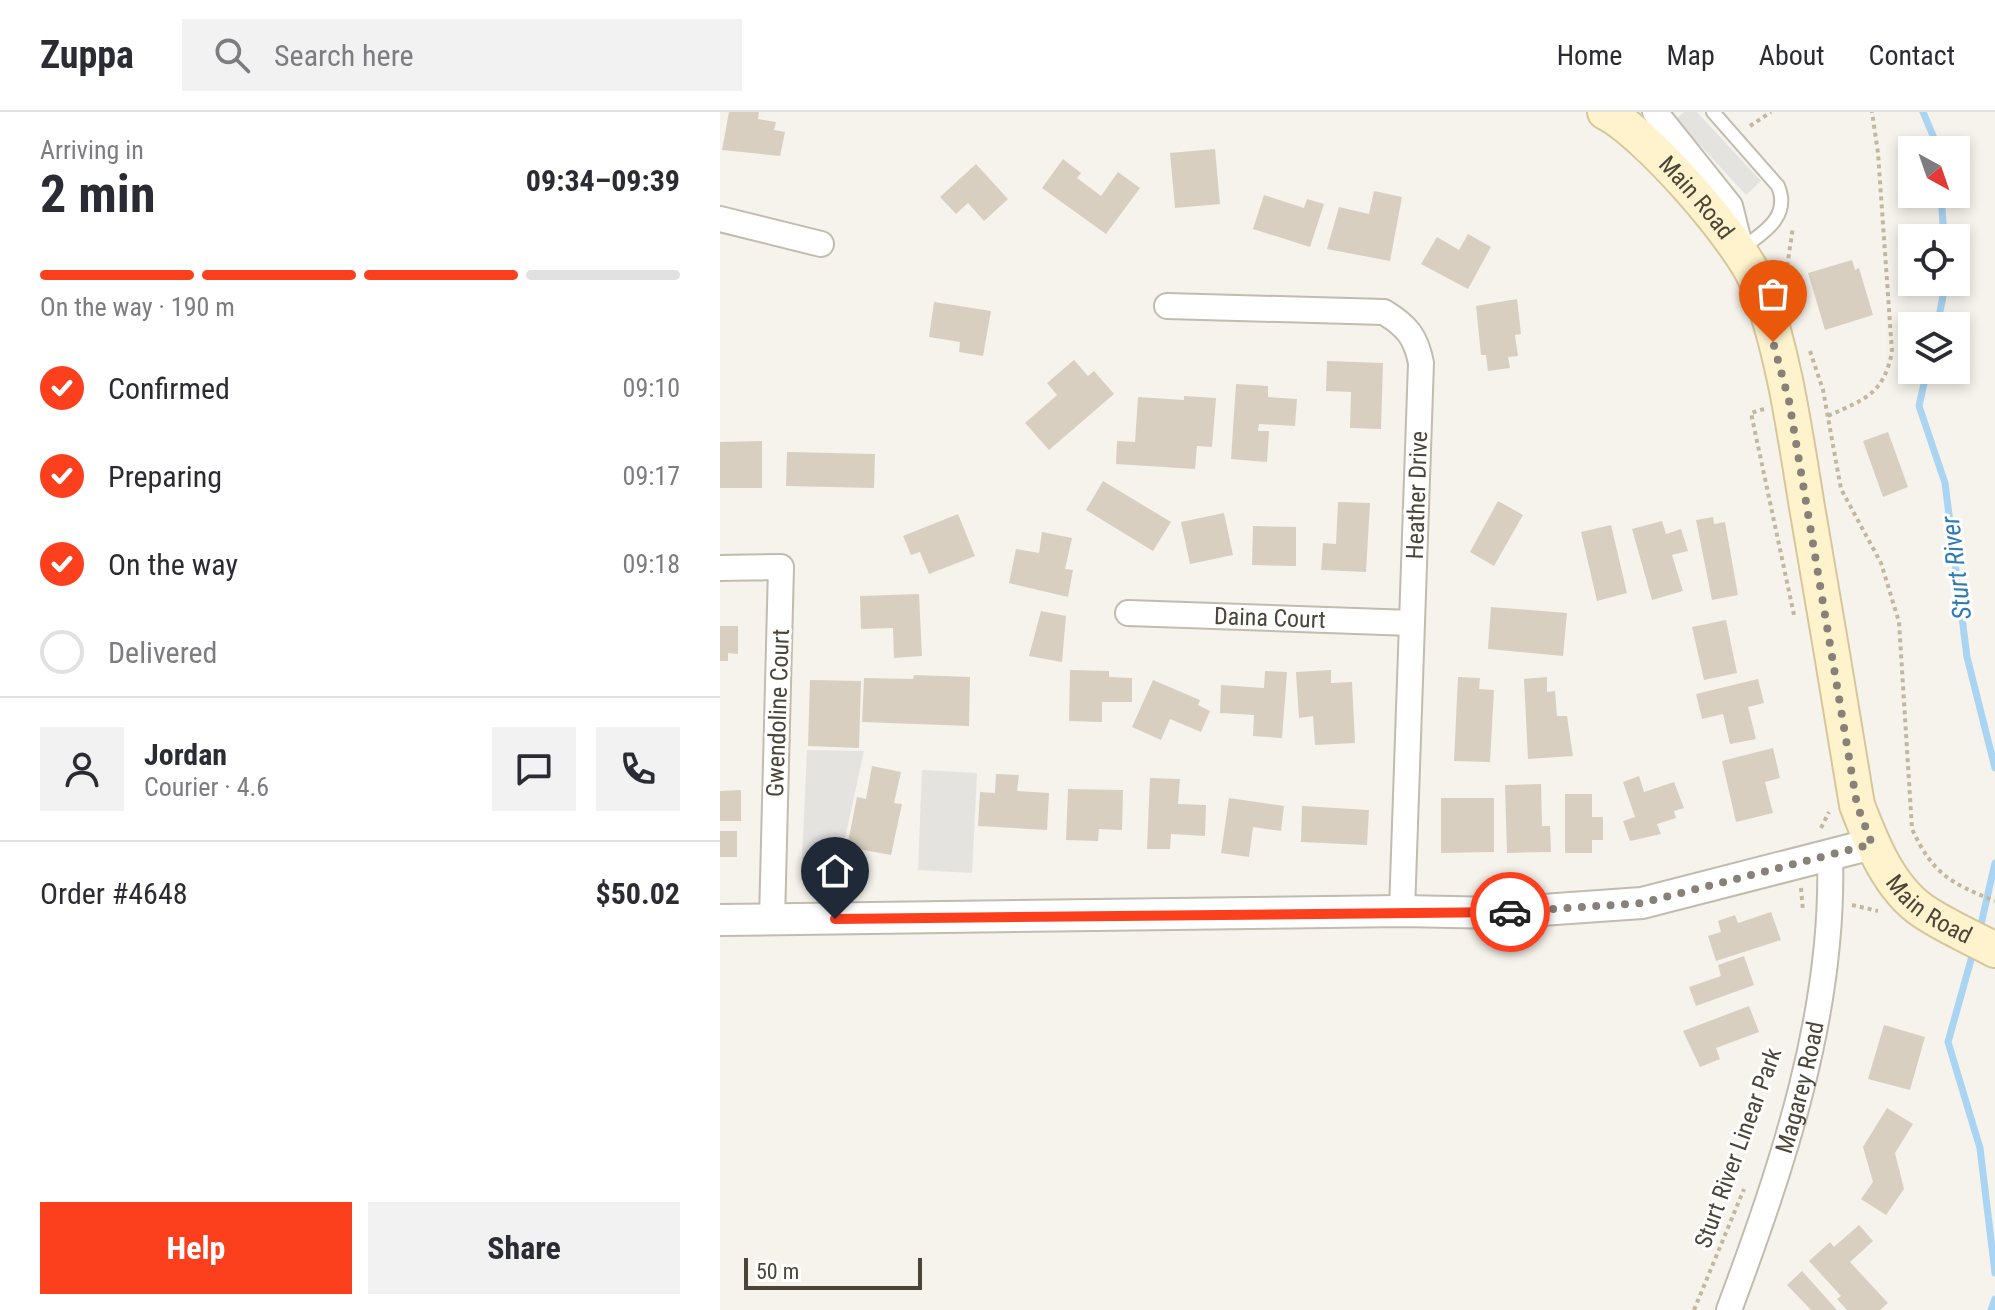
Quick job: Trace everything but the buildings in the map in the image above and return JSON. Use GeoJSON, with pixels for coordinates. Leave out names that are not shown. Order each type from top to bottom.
{"type":"FeatureCollection","features":[{"type":"Feature","properties":{"kind":"main road","name":"Main Road"},"geometry":{"type":"LineString","coordinates":[[1605,112],[1619,119],[1647,144],[1741,250],[1757,283],[1789,401],[1857,805],[1872,844],[1900,889],[1921,910],[1983,943]]}},
{"type":"Feature","properties":{"kind":"street"},"geometry":{"type":"LineString","coordinates":[[1655,112],[1730,206],[1741,250]]}},
{"type":"Feature","properties":{"kind":"street"},"geometry":{"type":"LineString","coordinates":[[720,219],[821,244]]}},
{"type":"Feature","properties":{"kind":"street","name":"Heather Drive"},"geometry":{"type":"LineString","coordinates":[[1167,306],[1384,312],[1404,324],[1417,341],[1421,363],[1402,911]]}},
{"type":"Feature","properties":{"kind":"street","name":"Gwendoline Court"},"geometry":{"type":"LineString","coordinates":[[720,568],[781,567],[772,920]]}},
{"type":"Feature","properties":{"kind":"street","name":"Daina Court"},"geometry":{"type":"LineString","coordinates":[[1128,613],[1412,623]]}},
{"type":"Feature","properties":{"kind":"street"},"geometry":{"type":"LineString","coordinates":[[720,920],[1402,911],[1500,913],[1642,903],[1872,844]]}},
{"type":"Feature","properties":{"kind":"street","name":"Magarey Road"},"geometry":{"type":"LineString","coordinates":[[1729,1310],[1776,1185],[1814,1033],[1832,907],[1830,855]]}},
{"type":"Feature","properties":{"kind":"lane"},"geometry":{"type":"LineString","coordinates":[[1713,112],[1778,186],[1782,195],[1778,218],[1741,250]]}},
{"type":"Feature","properties":{"kind":"path"},"geometry":{"type":"LineString","coordinates":[[1749,127],[1771,112]]}},
{"type":"Feature","properties":{"kind":"path"},"geometry":{"type":"LineString","coordinates":[[1828,416],[1871,396],[1887,376],[1892,352],[1878,153],[1872,112]]}},
{"type":"Feature","properties":{"kind":"path"},"geometry":{"type":"LineString","coordinates":[[1744,119],[1760,138]]}},
{"type":"Feature","properties":{"kind":"path"},"geometry":{"type":"LineString","coordinates":[[1786,276],[1794,224]]}},
{"type":"Feature","properties":{"kind":"path"},"geometry":{"type":"LineString","coordinates":[[1809,347],[1823,390],[1841,489],[1881,563],[1899,622],[1912,829],[1924,857],[1941,876],[1995,901]]}},
{"type":"Feature","properties":{"kind":"path"},"geometry":{"type":"LineString","coordinates":[[1801,891],[1804,914]]}},
{"type":"Feature","properties":{"kind":"path"},"geometry":{"type":"LineString","coordinates":[[1802,900],[1832,907],[1862,905],[1889,915]]}},
{"type":"Feature","properties":{"kind":"path","name":"Sturt River Linear Park"},"geometry":{"type":"LineString","coordinates":[[1694,1310],[1747,1182]]}},
{"type":"Feature","properties":{"kind":"shaded area"},"geometry":{"type":"Polygon","coordinates":[[[1684,112],[1697,112],[1761,181],[1746,195],[1676,119],[1684,112]]]}},
{"type":"Feature","properties":{"kind":"shaded area"},"geometry":{"type":"Polygon","coordinates":[[[807,750],[864,751],[836,880],[801,880],[807,750]]]}},
{"type":"Feature","properties":{"kind":"shaded area"},"geometry":{"type":"Polygon","coordinates":[[[922,770],[977,773],[972,873],[918,870],[922,770]]]}},
{"type":"Feature","properties":{"kind":"waterway","name":"Sturt River"},"geometry":{"type":"LineString","coordinates":[[1923,112],[1933,136]]}},
{"type":"Feature","properties":{"kind":"waterway","name":"Sturt River"},"geometry":{"type":"LineString","coordinates":[[1942,208],[1943,224]]}},
{"type":"Feature","properties":{"kind":"waterway","name":"Sturt River"},"geometry":{"type":"LineString","coordinates":[[1940,312],[1943,296]]}},
{"type":"Feature","properties":{"kind":"waterway","name":"Sturt River"},"geometry":{"type":"LineString","coordinates":[[1924,384],[1919,406],[1945,483],[1967,657],[1995,768]]}},
{"type":"Feature","properties":{"kind":"waterway","name":"Sturt River"},"geometry":{"type":"LineString","coordinates":[[1979,933],[1995,863]]}},
{"type":"Feature","properties":{"kind":"waterway","name":"Sturt River"},"geometry":{"type":"LineString","coordinates":[[1974,949],[1948,1042],[1980,1148],[1995,1273]]}},
{"type":"Feature","properties":{"kind":"waterway","name":"Sturt River"},"geometry":{"type":"LineString","coordinates":[[1991,1310],[1995,1299]]}},
{"type":"Feature","properties":{"kind":"way so far"},"geometry":{"type":"LineString","coordinates":[[1510,912],[1642,903],[1872,844],[1857,805],[1789,401],[1773,342]]}},
{"type":"Feature","properties":{"kind":"route"},"geometry":{"type":"LineString","coordinates":[[835,919],[1510,912]]}}]}
